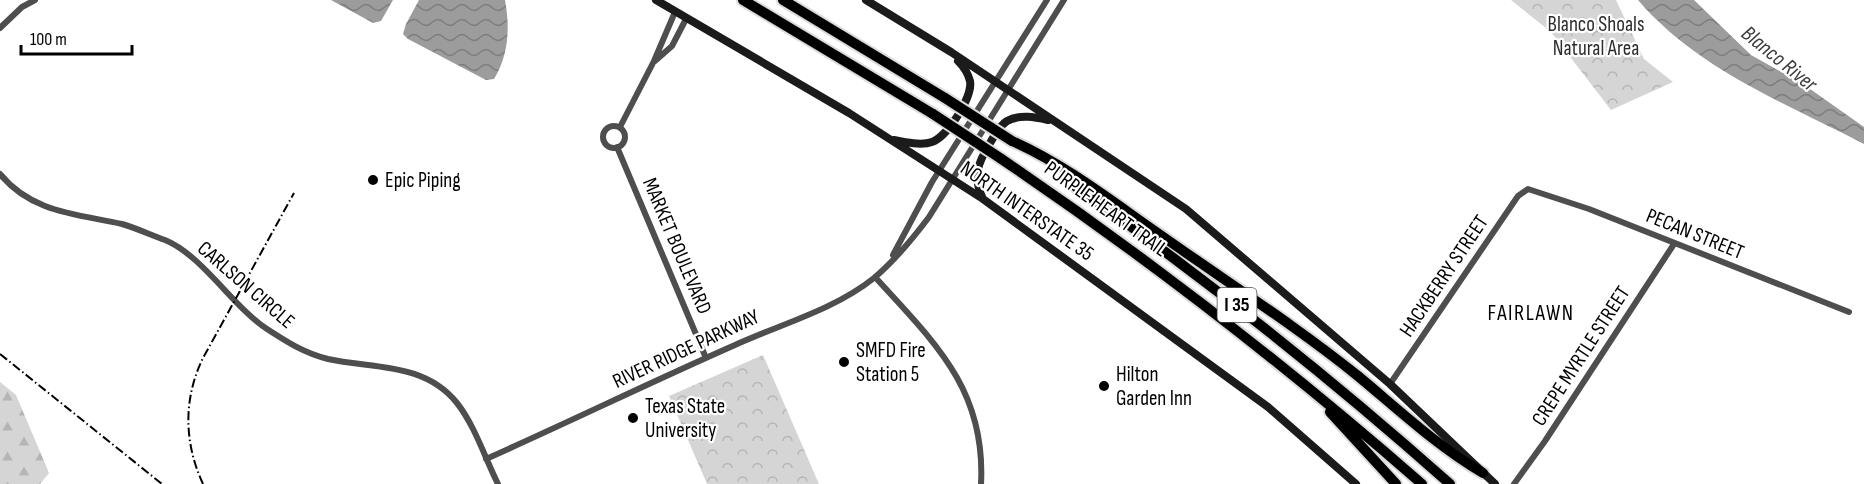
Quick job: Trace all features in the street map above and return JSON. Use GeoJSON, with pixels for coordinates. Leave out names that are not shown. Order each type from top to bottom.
{"type":"FeatureCollection","features":[{"type":"Feature","properties":{"kind":"highway","name":"PURPLE HEART TRAIL"},"geometry":{"type":"LineString","coordinates":[[743,0],[933,114],[1140,256],[1294,376],[1422,484]]}},
{"type":"Feature","properties":{"kind":"highway","name":"PURPLE HEART TRAIL"},"geometry":{"type":"LineString","coordinates":[[783,0],[1012,141],[1138,230],[1334,383],[1450,484]]}},
{"type":"Feature","properties":{"kind":"highway"},"geometry":{"type":"LineString","coordinates":[[1012,141],[1035,152],[1094,190],[1236,287],[1356,375],[1449,452],[1483,473]]}},
{"type":"Feature","properties":{"kind":"highway"},"geometry":{"type":"LineString","coordinates":[[1294,376],[1396,484]]}},
{"type":"Feature","properties":{"kind":"main road","name":"NORTH INTERSTATE 35"},"geometry":{"type":"LineString","coordinates":[[656,0],[891,140],[983,199],[1268,407],[1356,484]]}},
{"type":"Feature","properties":{"kind":"main road"},"geometry":{"type":"LineString","coordinates":[[866,0],[951,52],[1186,208],[1390,384],[1496,484]]}},
{"type":"Feature","properties":{"kind":"main road"},"geometry":{"type":"LineString","coordinates":[[891,140],[930,143],[944,136],[970,94],[970,82],[966,70],[951,52]]}},
{"type":"Feature","properties":{"kind":"main road"},"geometry":{"type":"LineString","coordinates":[[983,199],[977,187],[978,164],[1000,127],[1008,121],[1026,116],[1052,120]]}},
{"type":"Feature","properties":{"kind":"street"},"geometry":{"type":"LineString","coordinates":[[0,28],[22,7],[35,0]]}},
{"type":"Feature","properties":{"kind":"street","name":"RIVER RIDGE PARKWAY"},"geometry":{"type":"LineString","coordinates":[[892,258],[940,171],[1047,0]]}},
{"type":"Feature","properties":{"kind":"street","name":"RIVER RIDGE PARKWAY"},"geometry":{"type":"LineString","coordinates":[[486,459],[784,323],[817,312],[847,296],[875,277],[923,225],[1064,0]]}},
{"type":"Feature","properties":{"kind":"street","name":"MARKET BOULEVARD"},"geometry":{"type":"LineString","coordinates":[[620,127],[654,61],[675,12]]}},
{"type":"Feature","properties":{"kind":"street","name":"MARKET BOULEVARD"},"geometry":{"type":"LineString","coordinates":[[654,61],[672,46],[686,19]]}},
{"type":"Feature","properties":{"kind":"street","name":"MARKET BOULEVARD"},"geometry":{"type":"LineString","coordinates":[[617,147],[608,145],[603,137],[610,127],[620,127]]}},
{"type":"Feature","properties":{"kind":"street","name":"MARKET BOULEVARD"},"geometry":{"type":"LineString","coordinates":[[617,147],[625,138],[620,127]]}},
{"type":"Feature","properties":{"kind":"street","name":"MARKET BOULEVARD"},"geometry":{"type":"LineString","coordinates":[[617,147],[706,358]]}},
{"type":"Feature","properties":{"kind":"street","name":"CARLSON CIRCLE"},"geometry":{"type":"LineString","coordinates":[[0,174],[10,187],[33,203],[73,216],[123,225],[168,241],[186,254],[264,327],[300,351],[328,359],[390,367],[419,375],[444,390],[456,402],[498,484]]}},
{"type":"Feature","properties":{"kind":"street","name":"HACKBERRY STREET"},"geometry":{"type":"LineString","coordinates":[[1390,384],[1518,196],[1528,189]]}},
{"type":"Feature","properties":{"kind":"street","name":"PECAN STREET"},"geometry":{"type":"LineString","coordinates":[[1528,189],[1579,206],[1849,312]]}},
{"type":"Feature","properties":{"kind":"street","name":"CREPE MYRTLE STREET"},"geometry":{"type":"LineString","coordinates":[[1514,484],[1551,432],[1674,244]]}},
{"type":"Feature","properties":{"kind":"street"},"geometry":{"type":"LineString","coordinates":[[875,277],[946,358],[962,383],[975,414],[980,441],[981,484]]}},
{"type":"Feature","properties":{"kind":"green space","name":"Blanco Shoals Natural Area"},"geometry":{"type":"Polygon","coordinates":[[[1511,0],[1616,0],[1644,59],[1673,82],[1611,110],[1551,32],[1511,0]]]}},
{"type":"Feature","properties":{"kind":"green space"},"geometry":{"type":"Polygon","coordinates":[[[763,355],[819,484],[707,484],[669,396],[763,355]]]}},
{"type":"Feature","properties":{"kind":"green space"},"geometry":{"type":"Polygon","coordinates":[[[0,382],[16,395],[49,473],[40,484],[0,484],[0,382]]]}},
{"type":"Feature","properties":{"kind":"water"},"geometry":{"type":"Polygon","coordinates":[[[331,0],[393,0],[381,21],[373,23],[331,0]]]}},
{"type":"Feature","properties":{"kind":"water"},"geometry":{"type":"Polygon","coordinates":[[[419,0],[505,0],[508,21],[507,41],[503,60],[494,79],[486,80],[408,39],[403,34],[419,0]]]}},
{"type":"Feature","properties":{"kind":"water"},"geometry":{"type":"Polygon","coordinates":[[[1638,0],[1694,0],[1751,55],[1803,84],[1864,127],[1864,144],[1773,98],[1715,65],[1662,25],[1638,0]]]}},
{"type":"Feature","properties":{"kind":"railway"},"geometry":{"type":"LineString","coordinates":[[203,484],[189,437],[189,405],[196,374],[294,193]]}},
{"type":"Feature","properties":{"kind":"railway"},"geometry":{"type":"LineString","coordinates":[[0,354],[162,484]]}},
{"type":"Feature","properties":{"kind":"place","name":"Epic Piping"},"geometry":{"type":"Point","coordinates":[373,180]}},
{"type":"Feature","properties":{"kind":"place","name":"SMFD Fire Station 5"},"geometry":{"type":"Point","coordinates":[844,362]}},
{"type":"Feature","properties":{"kind":"place","name":"Hilton Garden Inn"},"geometry":{"type":"Point","coordinates":[1104,386]}},
{"type":"Feature","properties":{"kind":"place","name":"Texas State University"},"geometry":{"type":"Point","coordinates":[633,418]}},
{"type":"Feature","properties":{"kind":"district","name":"FAIRLAWN"},"geometry":{"type":"Point","coordinates":[1531,313]}},
{"type":"Feature","properties":{"kind":"water label","name":"Blanco River"},"geometry":{"type":"Point","coordinates":[1779,59]}}]}
